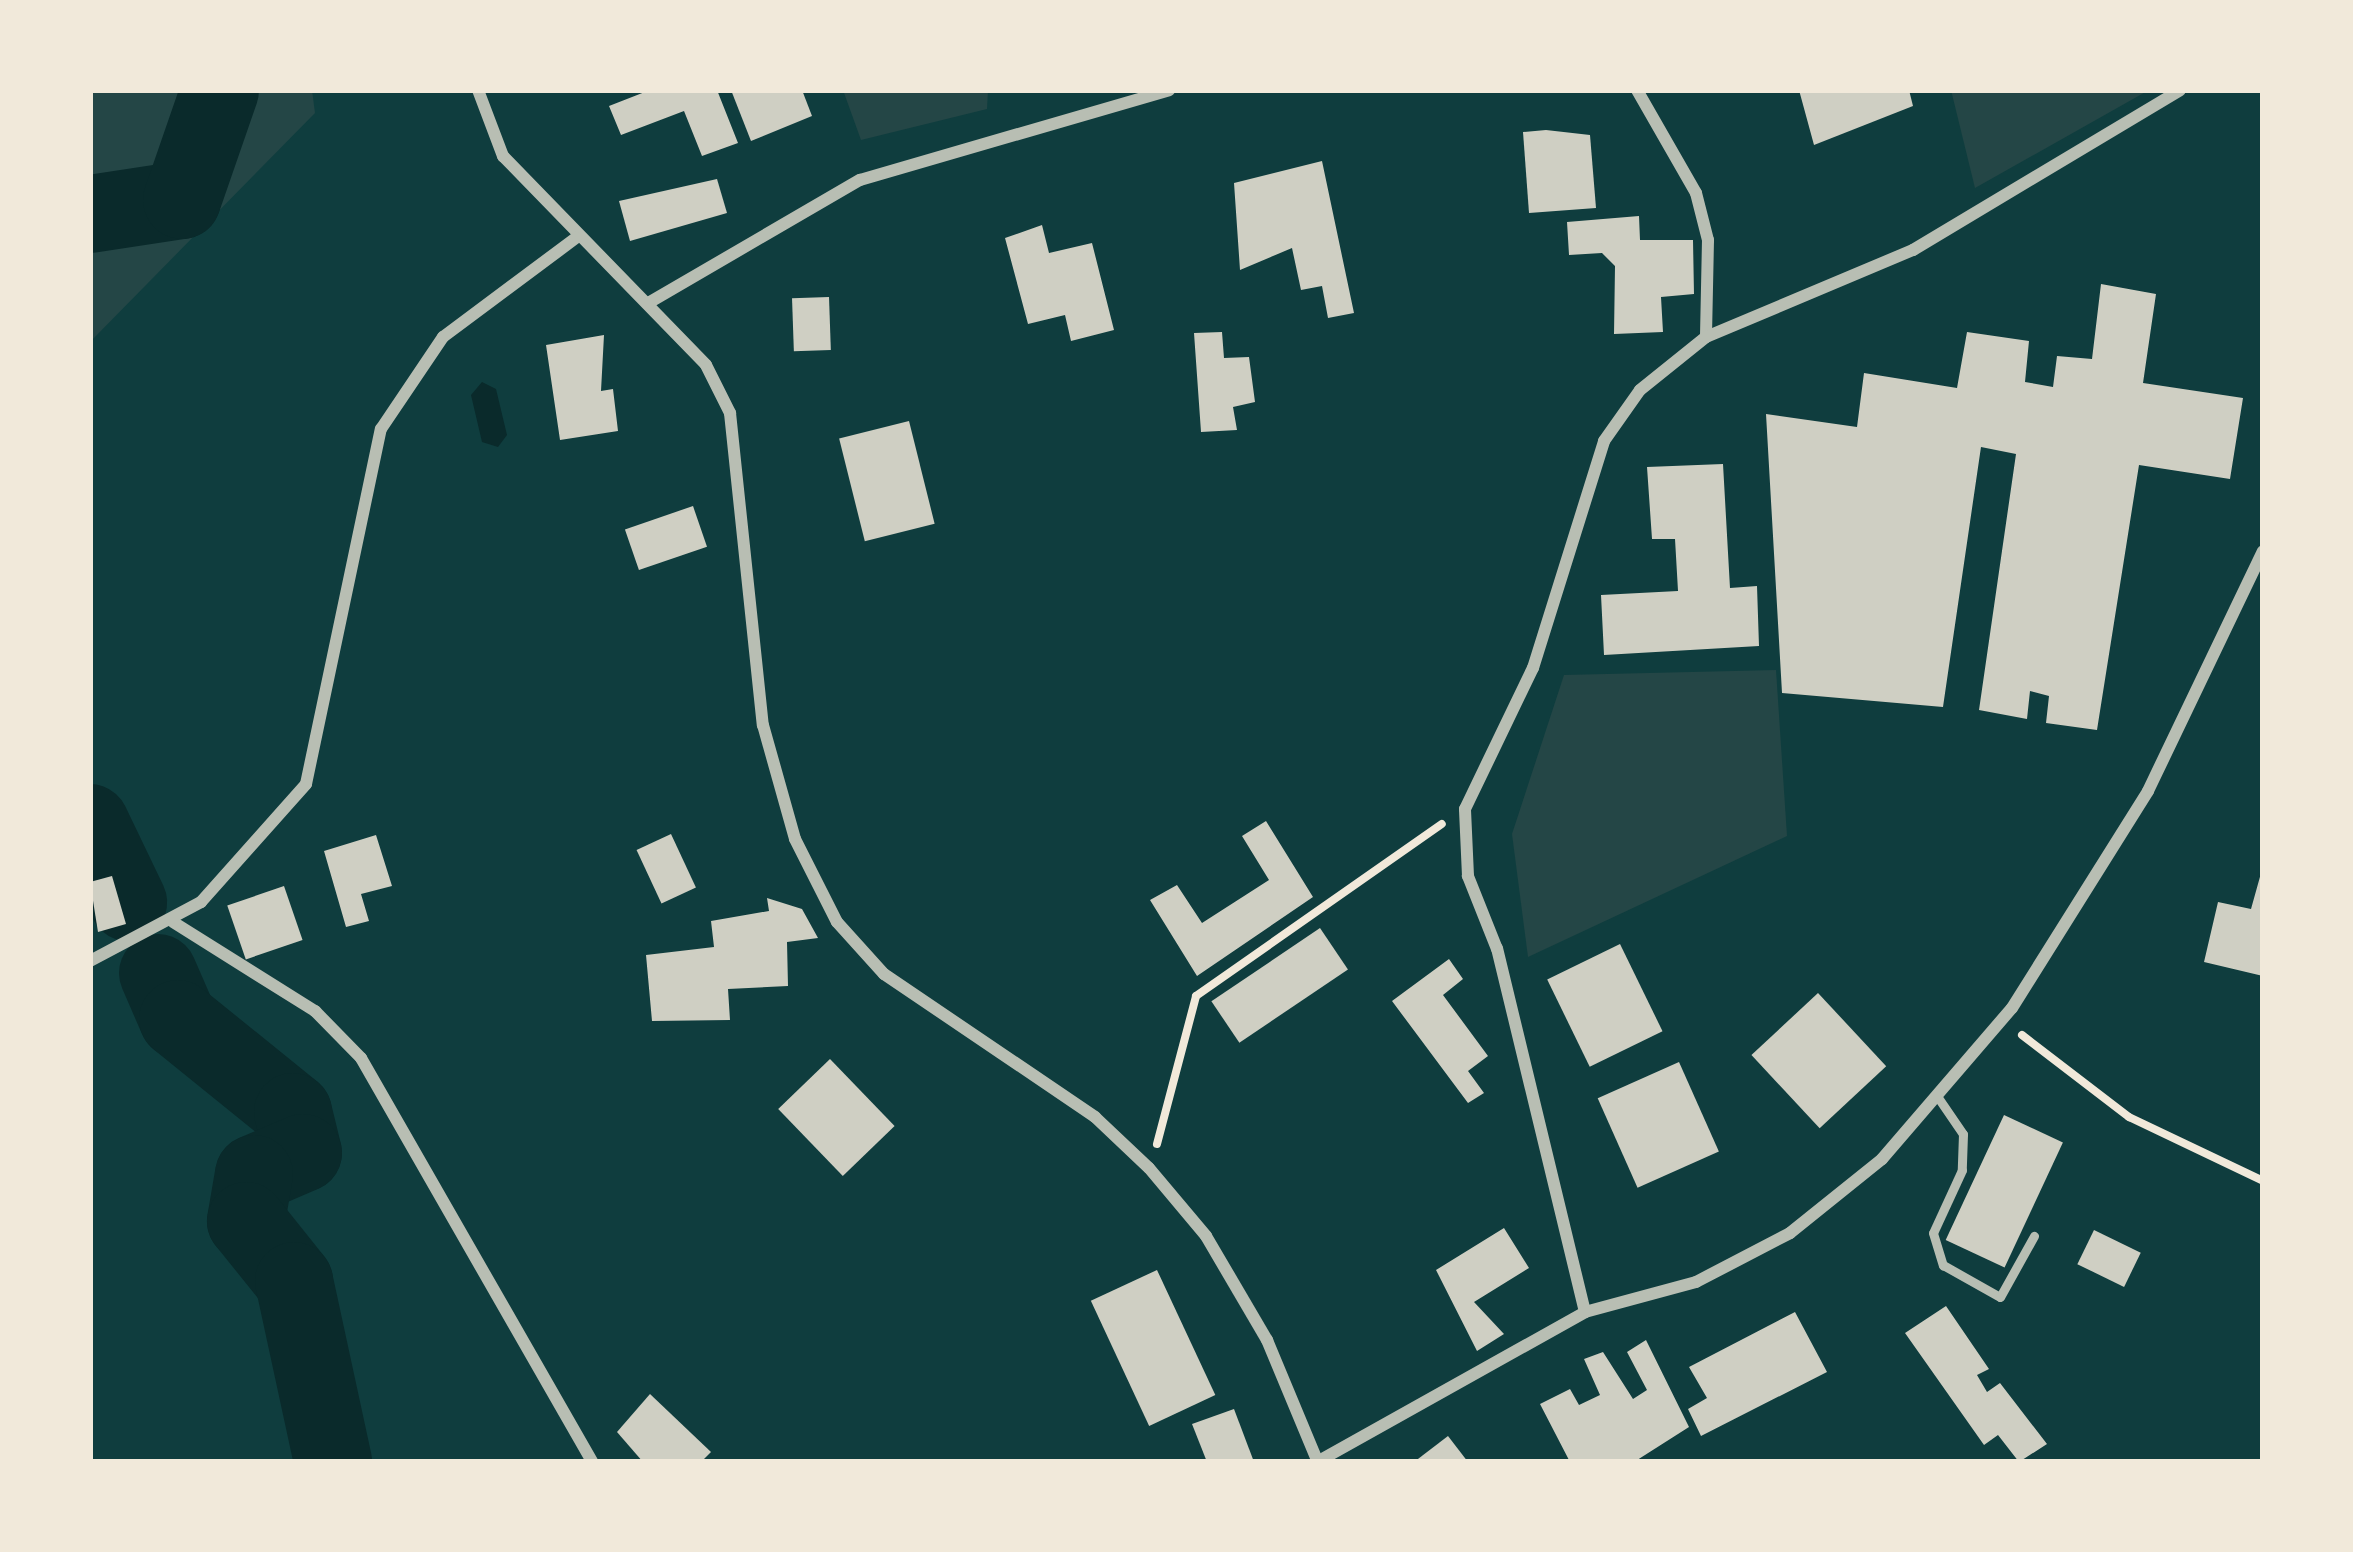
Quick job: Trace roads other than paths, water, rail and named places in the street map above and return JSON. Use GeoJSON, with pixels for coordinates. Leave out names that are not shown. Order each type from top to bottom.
{"type":"FeatureCollection","features":[{"type":"Feature","properties":{"kind":"street"},"geometry":{"type":"LineString","coordinates":[[478,90],[503,156],[576,238],[650,302],[706,364],[730,413],[763,725],[795,839],[837,922],[884,974],[1095,1117],[1149,1168],[1257,1323],[1317,1461],[1586,1312],[1696,1282],[1790,1233],[1882,1159],[2002,1020],[2147,791],[2263,551]]}},
{"type":"Feature","properties":{"kind":"street"},"geometry":{"type":"LineString","coordinates":[[650,302],[860,180],[1168,90]]}},
{"type":"Feature","properties":{"kind":"street"},"geometry":{"type":"LineString","coordinates":[[1636,90],[1696,193],[1708,241],[1706,337]]}},
{"type":"Feature","properties":{"kind":"street"},"geometry":{"type":"LineString","coordinates":[[1586,1312],[1497,950],[1468,876],[1465,809],[1534,668],[1604,441],[1640,390],[1706,337],[1913,250],[2180,90]]}},
{"type":"Feature","properties":{"kind":"street"},"geometry":{"type":"LineString","coordinates":[[90,961],[173,922],[306,784],[373,458],[410,375],[576,238]]}},
{"type":"Feature","properties":{"kind":"street"},"geometry":{"type":"LineString","coordinates":[[173,922],[315,1011],[361,1058],[592,1462]]}},
{"type":"Feature","properties":{"kind":"lane"},"geometry":{"type":"LineString","coordinates":[[1937,1096],[1963,1134],[1962,1171],[1933,1232],[1942,1265],[2000,1297],[2034,1236]]}},
{"type":"Feature","properties":{"kind":"waterway"},"geometry":{"type":"LineString","coordinates":[[90,214],[182,200],[220,90]]}},
{"type":"Feature","properties":{"kind":"waterway"},"geometry":{"type":"LineString","coordinates":[[90,823],[128,902]]}},
{"type":"Feature","properties":{"kind":"waterway"},"geometry":{"type":"LineString","coordinates":[[158,973],[178,1019],[293,1112],[303,1153],[254,1174],[246,1221],[294,1281],[333,1462]]}}]}
